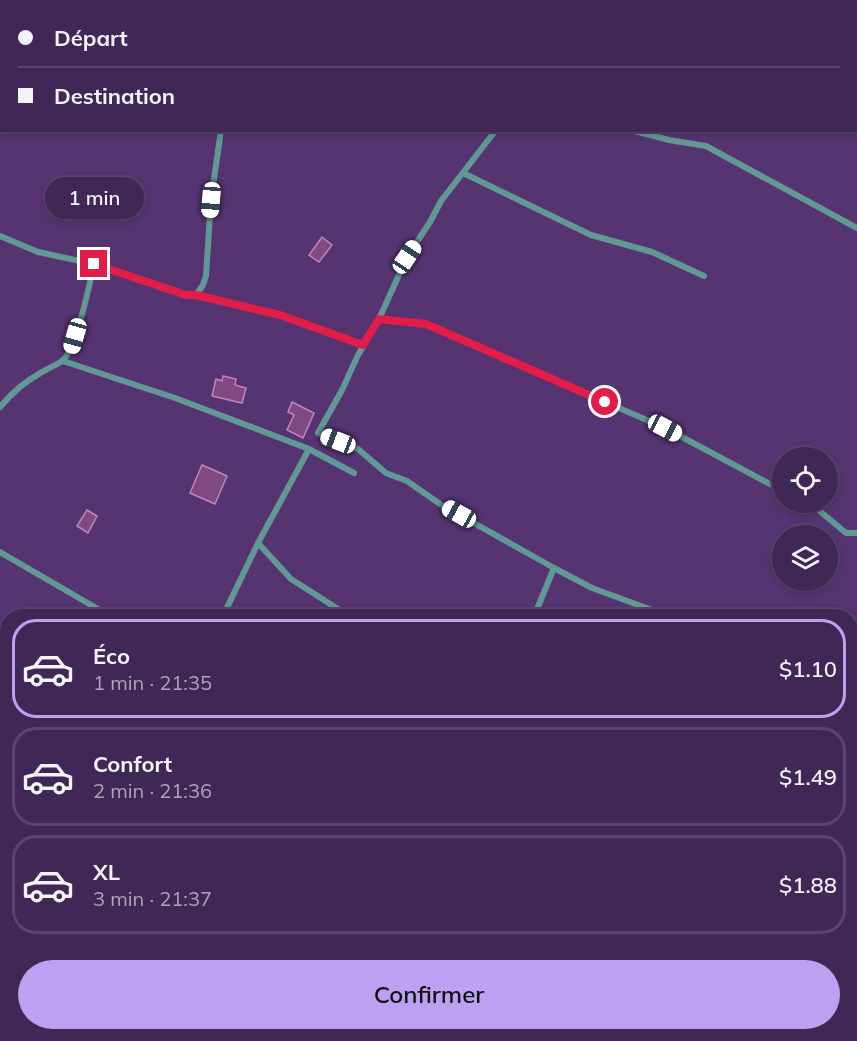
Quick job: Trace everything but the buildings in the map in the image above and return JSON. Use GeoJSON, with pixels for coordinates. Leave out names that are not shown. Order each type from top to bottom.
{"type":"FeatureCollection","features":[{"type":"Feature","properties":{"kind":"street"},"geometry":{"type":"LineString","coordinates":[[196,295],[206,276],[211,200],[221,132]]}},
{"type":"Feature","properties":{"kind":"street"},"geometry":{"type":"LineString","coordinates":[[494,132],[441,201],[407,257],[379,319],[363,345],[318,433],[358,449],[386,473],[407,481],[440,504],[554,568],[592,588],[649,609]]}},
{"type":"Feature","properties":{"kind":"street"},"geometry":{"type":"LineString","coordinates":[[639,132],[706,146],[857,228]]}},
{"type":"Feature","properties":{"kind":"street"},"geometry":{"type":"LineString","coordinates":[[463,173],[591,235],[652,252],[704,276]]}},
{"type":"Feature","properties":{"kind":"street"},"geometry":{"type":"LineString","coordinates":[[0,236],[38,252],[94,264],[186,295],[196,295],[280,315],[363,345]]}},
{"type":"Feature","properties":{"kind":"street"},"geometry":{"type":"LineString","coordinates":[[0,407],[12,394],[37,375],[63,361],[70,351],[94,264]]}},
{"type":"Feature","properties":{"kind":"street"},"geometry":{"type":"LineString","coordinates":[[379,319],[426,324],[436,328],[665,428],[772,485]]}},
{"type":"Feature","properties":{"kind":"street"},"geometry":{"type":"LineString","coordinates":[[63,361],[175,398],[309,449],[354,473]]}},
{"type":"Feature","properties":{"kind":"street"},"geometry":{"type":"LineString","coordinates":[[226,609],[258,543],[309,449]]}},
{"type":"Feature","properties":{"kind":"street"},"geometry":{"type":"LineString","coordinates":[[822,513],[846,533],[857,533]]}},
{"type":"Feature","properties":{"kind":"street"},"geometry":{"type":"LineString","coordinates":[[258,543],[291,579],[338,609]]}},
{"type":"Feature","properties":{"kind":"street"},"geometry":{"type":"LineString","coordinates":[[0,552],[98,609]]}},
{"type":"Feature","properties":{"kind":"street"},"geometry":{"type":"LineString","coordinates":[[537,609],[554,568]]}},
{"type":"Feature","properties":{"kind":"route"},"geometry":{"type":"LineString","coordinates":[[94,264],[186,295],[196,295],[280,315],[363,345],[379,319],[426,324],[605,402]]}}]}
